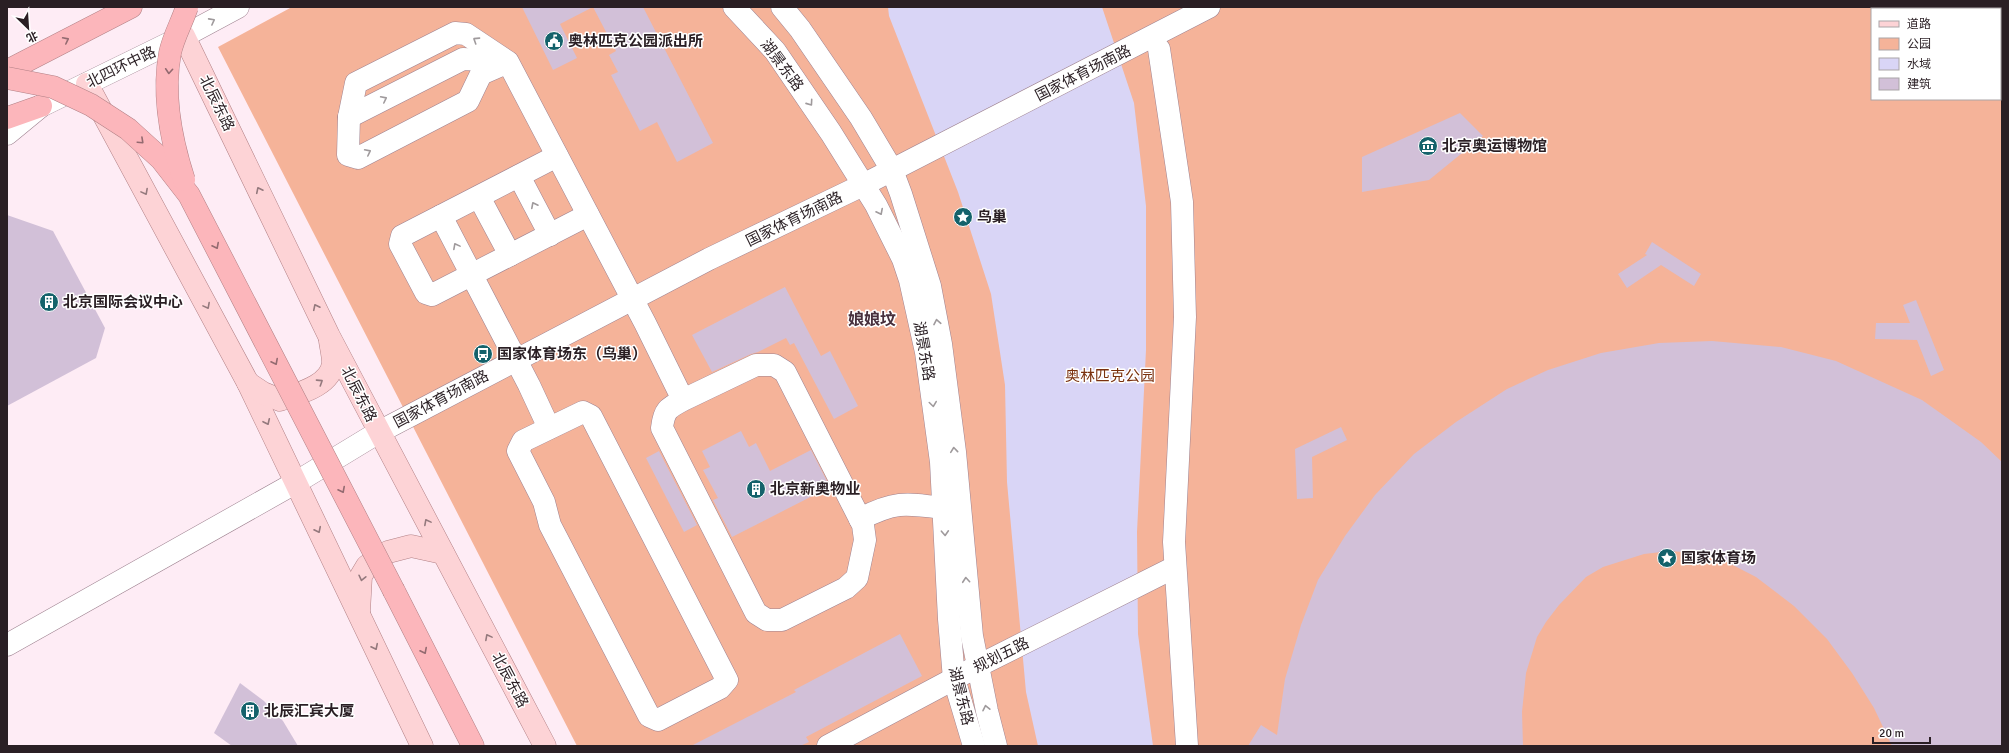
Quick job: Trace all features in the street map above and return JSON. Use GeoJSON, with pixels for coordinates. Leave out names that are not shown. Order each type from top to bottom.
{"type":"FeatureCollection","features":[{"type":"Feature","properties":{"kind":"highway"},"geometry":{"type":"LineString","coordinates":[[7,71],[131,7]]}},
{"type":"Feature","properties":{"kind":"highway"},"geometry":{"type":"LineString","coordinates":[[187,7],[170,52],[167,96],[173,146],[189,195],[473,746]]}},
{"type":"Feature","properties":{"kind":"highway"},"geometry":{"type":"LineString","coordinates":[[7,78],[53,87],[91,104],[128,129],[156,154],[189,195]]}},
{"type":"Feature","properties":{"kind":"highway"},"geometry":{"type":"LineString","coordinates":[[7,118],[40,106]]}},
{"type":"Feature","properties":{"kind":"main road","name":"北辰东路"},"geometry":{"type":"LineString","coordinates":[[184,36],[330,336],[545,746]]}},
{"type":"Feature","properties":{"kind":"main road"},"geometry":{"type":"LineString","coordinates":[[87,84],[248,383],[422,746]]}},
{"type":"Feature","properties":{"kind":"main road"},"geometry":{"type":"LineString","coordinates":[[248,383],[263,393],[280,400],[303,392],[325,380],[333,364],[330,336]]}},
{"type":"Feature","properties":{"kind":"main road"},"geometry":{"type":"LineString","coordinates":[[359,614],[361,576],[367,566],[388,552],[411,546],[443,553]]}},
{"type":"Feature","properties":{"kind":"street","name":"北四环中路"},"geometry":{"type":"LineString","coordinates":[[7,134],[40,106],[184,36],[238,7]]}},
{"type":"Feature","properties":{"kind":"street","name":"湖景东路"},"geometry":{"type":"LineString","coordinates":[[734,7],[775,51],[831,133],[876,205],[904,259],[926,352],[941,462],[954,679],[974,746]]}},
{"type":"Feature","properties":{"kind":"street","name":"湖景东路"},"geometry":{"type":"LineString","coordinates":[[782,7],[800,29],[861,118],[892,170],[930,286],[941,344],[955,452],[967,597],[978,666],[996,746]]}},
{"type":"Feature","properties":{"kind":"street","name":"国家体育场南路"},"geometry":{"type":"LineString","coordinates":[[7,645],[295,483],[379,432],[709,259],[864,185],[1209,7]]}},
{"type":"Feature","properties":{"kind":"street"},"geometry":{"type":"LineString","coordinates":[[508,62],[481,74],[468,101],[358,158],[348,155],[350,117],[356,83],[455,33],[466,34],[508,62],[683,400]]}},
{"type":"Feature","properties":{"kind":"street"},"geometry":{"type":"LineString","coordinates":[[1159,49],[1182,202],[1185,309],[1176,467],[1174,567],[1187,746]]}},
{"type":"Feature","properties":{"kind":"street"},"geometry":{"type":"LineString","coordinates":[[557,156],[402,236],[400,244],[407,258],[426,293],[432,295],[588,215]]}},
{"type":"Feature","properties":{"kind":"street"},"geometry":{"type":"LineString","coordinates":[[519,176],[550,235]]}},
{"type":"Feature","properties":{"kind":"street"},"geometry":{"type":"LineString","coordinates":[[478,197],[510,255]]}},
{"type":"Feature","properties":{"kind":"street"},"geometry":{"type":"LineString","coordinates":[[441,216],[517,360],[549,428]]}},
{"type":"Feature","properties":{"kind":"street"},"geometry":{"type":"LineString","coordinates":[[756,365],[774,365],[785,372],[863,525],[865,540],[857,578],[846,588],[782,620],[767,620],[756,613],[662,428],[663,415],[669,408],[683,400],[756,365]]}},
{"type":"Feature","properties":{"kind":"street"},"geometry":{"type":"LineString","coordinates":[[583,412],[591,416],[727,680],[720,688],[658,720],[649,716],[550,525],[544,502],[518,451],[523,441],[549,428],[583,412]]}},
{"type":"Feature","properties":{"kind":"street"},"geometry":{"type":"LineString","coordinates":[[860,519],[882,508],[905,503],[943,508]]}},
{"type":"Feature","properties":{"kind":"street","name":"规划五路"},"geometry":{"type":"LineString","coordinates":[[828,746],[978,666],[1174,567]]}},
{"type":"Feature","properties":{"kind":"green space","name":"奥林匹克公园"},"geometry":{"type":"Polygon","coordinates":[[[292,7],[2002,7],[2002,746],[577,746],[218,47],[292,7]]]}},
{"type":"Feature","properties":{"kind":"water"},"geometry":{"type":"Polygon","coordinates":[[[888,7],[1102,7],[1134,103],[1146,206],[1146,350],[1137,532],[1138,634],[1153,746],[1038,746],[1026,692],[1007,482],[1005,385],[991,294],[958,192],[889,16],[888,7]]]}},
{"type":"Feature","properties":{"kind":"building","name":"奥林匹克公园派出所"},"geometry":{"type":"Polygon","coordinates":[[[522,7],[593,7],[560,24],[577,58],[553,70],[522,7]]]}},
{"type":"Feature","properties":{"kind":"building"},"geometry":{"type":"Polygon","coordinates":[[[593,7],[643,7],[713,143],[677,162],[657,122],[640,131],[611,75],[618,72],[609,55],[616,51],[593,7]]]}},
{"type":"Feature","properties":{"kind":"building","name":"北京奥运博物馆"},"geometry":{"type":"Polygon","coordinates":[[[1460,113],[1483,136],[1429,180],[1362,192],[1362,157],[1460,113]]]}},
{"type":"Feature","properties":{"kind":"building","name":"北京国际会议中心"},"geometry":{"type":"Polygon","coordinates":[[[7,215],[53,231],[105,328],[96,358],[7,406],[7,215]]]}},
{"type":"Feature","properties":{"kind":"building"},"geometry":{"type":"Polygon","coordinates":[[[1652,242],[1701,274],[1694,286],[1661,265],[1627,288],[1618,274],[1647,255],[1645,254],[1652,242]]]}},
{"type":"Feature","properties":{"kind":"building"},"geometry":{"type":"Polygon","coordinates":[[[785,287],[821,356],[830,351],[858,406],[834,419],[794,343],[790,345],[786,338],[712,372],[692,335],[785,287]]]}},
{"type":"Feature","properties":{"kind":"building"},"geometry":{"type":"Polygon","coordinates":[[[1916,300],[1944,370],[1931,376],[1917,340],[1875,339],[1876,323],[1910,323],[1903,305],[1916,300]]]}},
{"type":"Feature","properties":{"kind":"building","name":"国家体育场"},"geometry":{"type":"Polygon","coordinates":[[[1712,341],[1781,347],[1836,361],[1922,400],[1981,442],[2002,462],[2002,746],[1892,746],[1874,708],[1852,673],[1827,639],[1794,606],[1756,577],[1721,559],[1695,553],[1670,551],[1644,554],[1603,567],[1586,577],[1559,605],[1546,622],[1537,637],[1526,673],[1522,712],[1523,746],[1248,746],[1261,725],[1277,735],[1285,679],[1301,625],[1318,580],[1345,536],[1375,495],[1414,454],[1456,422],[1507,389],[1548,370],[1601,353],[1659,343],[1712,341]]]}},
{"type":"Feature","properties":{"kind":"building"},"geometry":{"type":"Polygon","coordinates":[[[1341,427],[1347,440],[1312,457],[1313,498],[1297,499],[1295,449],[1341,427]]]}},
{"type":"Feature","properties":{"kind":"building","name":"北京新奥物业"},"geometry":{"type":"Polygon","coordinates":[[[741,431],[749,447],[756,443],[770,471],[811,450],[830,487],[732,537],[713,500],[718,498],[703,470],[710,467],[702,451],[741,431]]]}},
{"type":"Feature","properties":{"kind":"building"},"geometry":{"type":"Polygon","coordinates":[[[659,451],[697,525],[684,532],[646,458],[659,451]]]}},
{"type":"Feature","properties":{"kind":"building"},"geometry":{"type":"Polygon","coordinates":[[[900,634],[922,676],[806,737],[809,742],[800,746],[691,746],[796,692],[794,690],[900,634]]]}},
{"type":"Feature","properties":{"kind":"building","name":"北辰汇宾大厦"},"geometry":{"type":"Polygon","coordinates":[[[240,683],[264,701],[283,721],[298,746],[232,746],[214,733],[240,683]]]}},
{"type":"Feature","properties":{"kind":"place","name":"奥林匹克公园派出所"},"geometry":{"type":"Point","coordinates":[554,41]}},
{"type":"Feature","properties":{"kind":"place","name":"北京奥运博物馆"},"geometry":{"type":"Point","coordinates":[1428,146]}},
{"type":"Feature","properties":{"kind":"place","name":"鸟巢"},"geometry":{"type":"Point","coordinates":[963,217]}},
{"type":"Feature","properties":{"kind":"place","name":"北京国际会议中心"},"geometry":{"type":"Point","coordinates":[49,302]}},
{"type":"Feature","properties":{"kind":"place","name":"国家体育场东（鸟巢）"},"geometry":{"type":"Point","coordinates":[483,354]}},
{"type":"Feature","properties":{"kind":"place","name":"北京新奥物业"},"geometry":{"type":"Point","coordinates":[756,489]}},
{"type":"Feature","properties":{"kind":"place","name":"国家体育场"},"geometry":{"type":"Point","coordinates":[1667,558]}},
{"type":"Feature","properties":{"kind":"place","name":"北辰汇宾大厦"},"geometry":{"type":"Point","coordinates":[250,711]}},
{"type":"Feature","properties":{"kind":"district","name":"娘娘坟"},"geometry":{"type":"Point","coordinates":[872,319]}}]}
